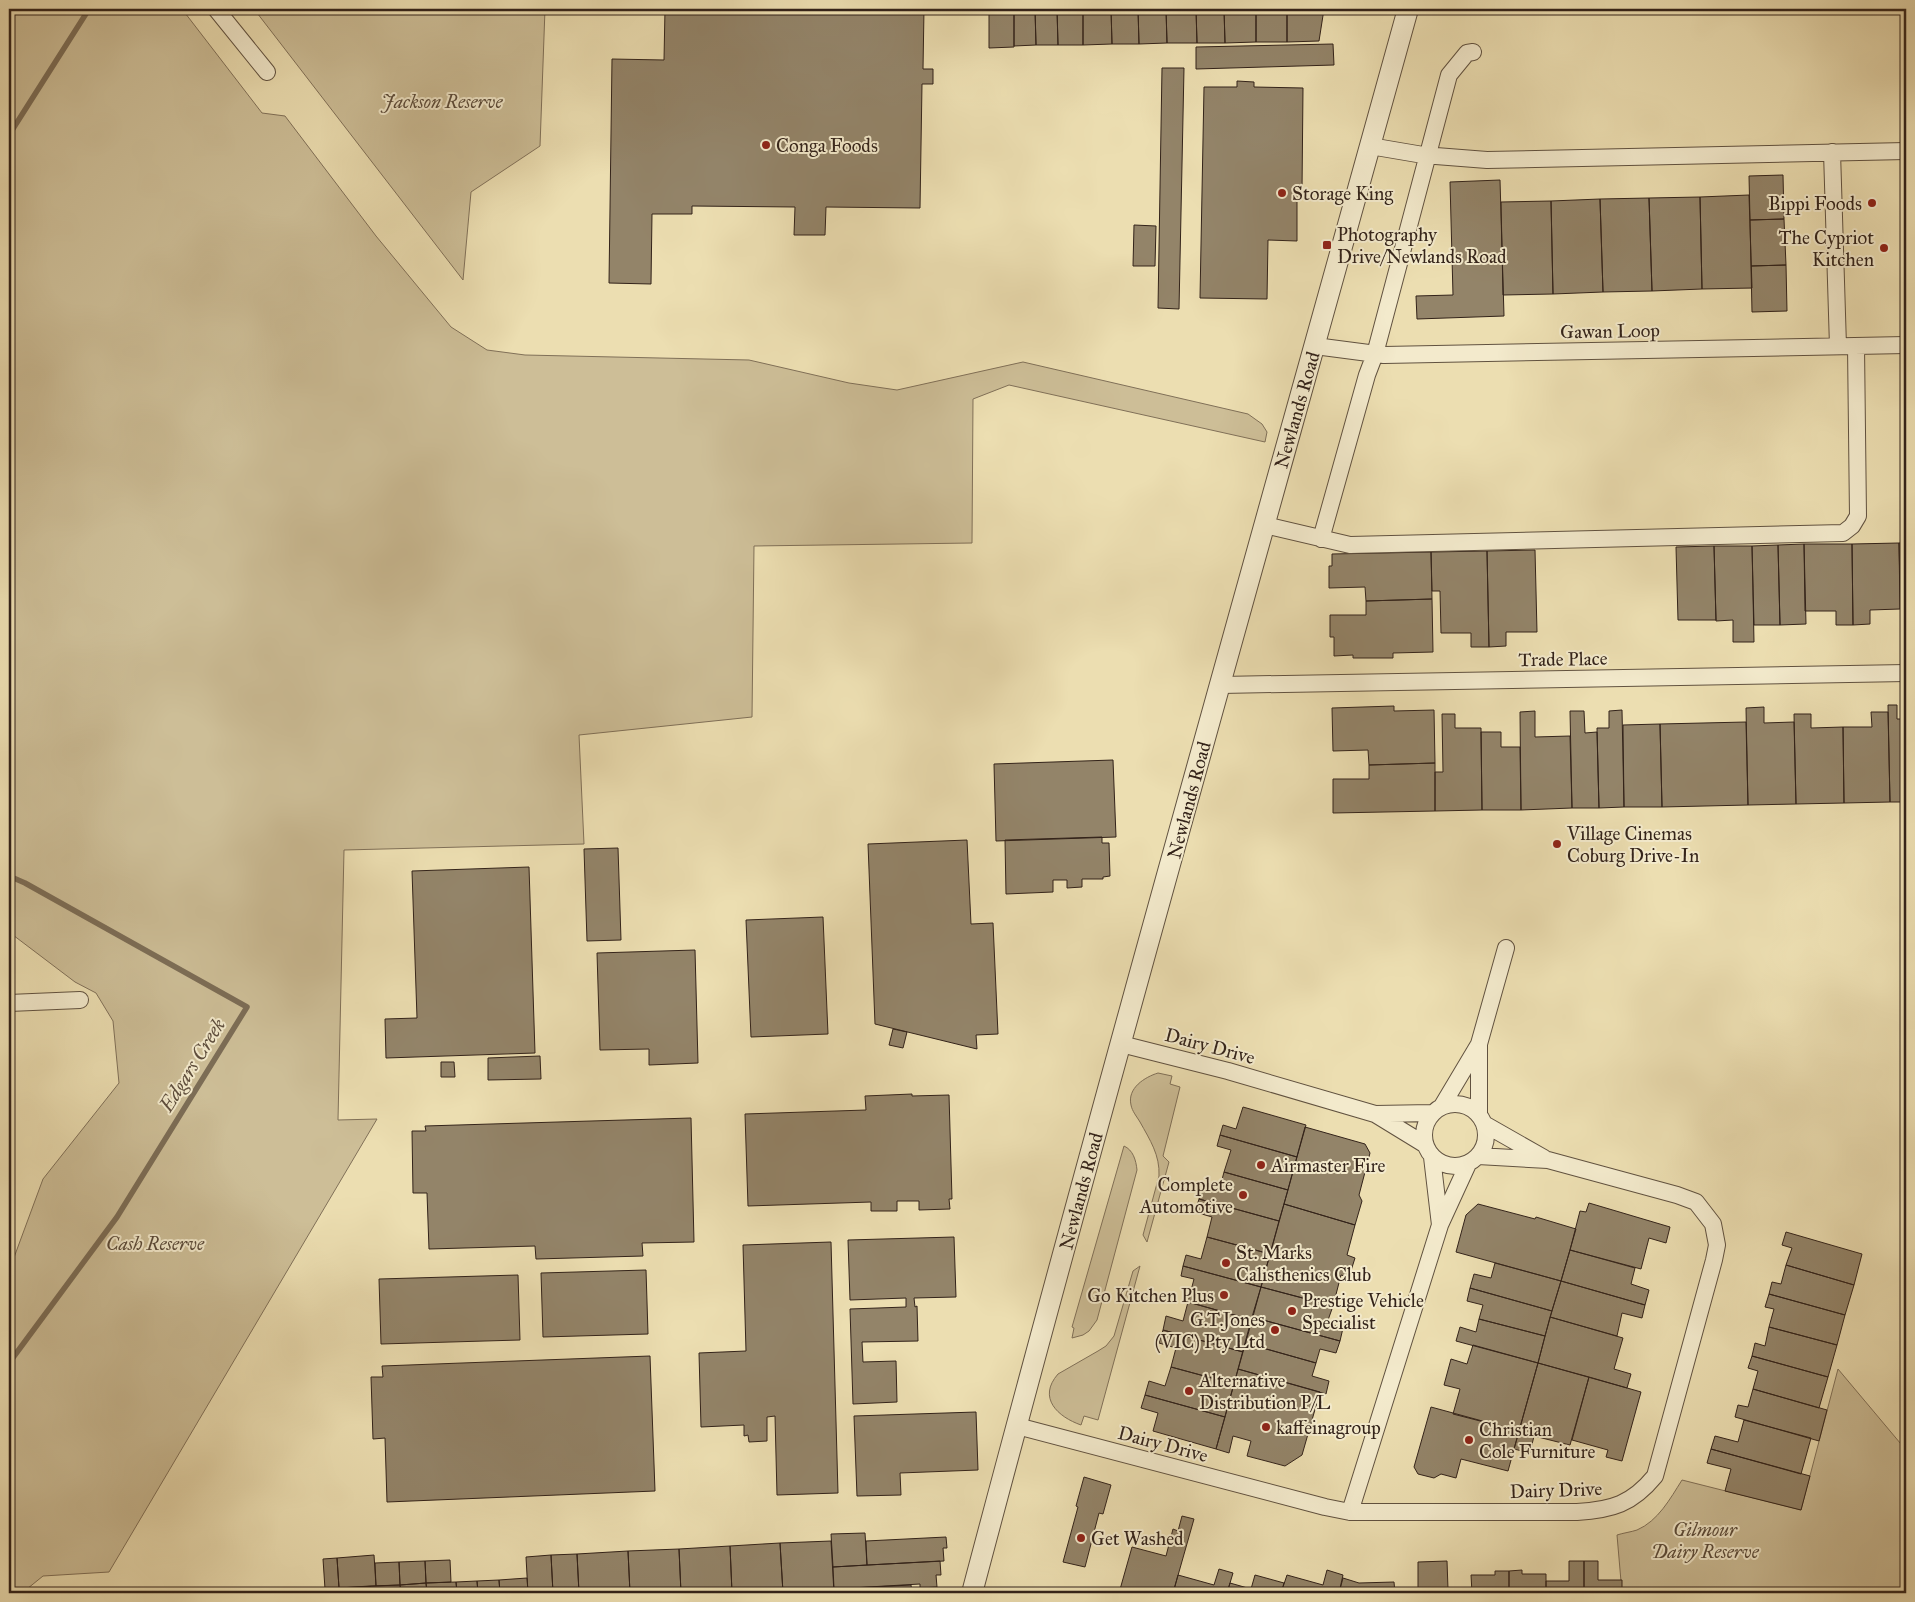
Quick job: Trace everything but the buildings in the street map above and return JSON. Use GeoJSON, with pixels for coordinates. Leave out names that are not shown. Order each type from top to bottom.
{"type":"FeatureCollection","features":[{"type":"Feature","properties":{"kind":"street"},"geometry":{"type":"LineString","coordinates":[[216,9],[267,72]]}},
{"type":"Feature","properties":{"kind":"street","name":"Newlands Road"},"geometry":{"type":"LineString","coordinates":[[972,1593],[1121,1044],[1408,9]]}},
{"type":"Feature","properties":{"kind":"street"},"geometry":{"type":"LineString","coordinates":[[1321,539],[1375,354],[1449,75],[1467,53],[1473,52]]}},
{"type":"Feature","properties":{"kind":"street"},"geometry":{"type":"LineString","coordinates":[[1370,146],[1427,156],[1487,160],[1906,151]]}},
{"type":"Feature","properties":{"kind":"street"},"geometry":{"type":"LineString","coordinates":[[1832,152],[1838,346]]}},
{"type":"Feature","properties":{"kind":"street","name":"Gawan Loop"},"geometry":{"type":"LineString","coordinates":[[1315,346],[1375,354],[1906,345]]}},
{"type":"Feature","properties":{"kind":"street"},"geometry":{"type":"LineString","coordinates":[[1265,524],[1350,545],[1843,533],[1852,526],[1858,516],[1856,346]]}},
{"type":"Feature","properties":{"kind":"street","name":"Trade Place"},"geometry":{"type":"LineString","coordinates":[[1220,685],[1906,673]]}},
{"type":"Feature","properties":{"kind":"street"},"geometry":{"type":"LineString","coordinates":[[1440,1224],[1424,1128],[1479,1044],[1506,948]]}},
{"type":"Feature","properties":{"kind":"street"},"geometry":{"type":"LineString","coordinates":[[9,1003],[80,1000]]}},
{"type":"Feature","properties":{"kind":"street","name":"Dairy Drive"},"geometry":{"type":"LineString","coordinates":[[1121,1044],[1228,1071],[1376,1114],[1428,1151]]}},
{"type":"Feature","properties":{"kind":"street"},"geometry":{"type":"LineString","coordinates":[[1350,1512],[1440,1224],[1473,1160],[1486,1142],[1482,1119],[1479,1044]]}},
{"type":"Feature","properties":{"kind":"street"},"geometry":{"type":"LineString","coordinates":[[1437,1109],[1462,1104],[1482,1119]]}},
{"type":"Feature","properties":{"kind":"street","name":"Dairy Drive"},"geometry":{"type":"LineString","coordinates":[[1376,1114],[1437,1109]]}},
{"type":"Feature","properties":{"kind":"street","name":"Dairy Drive"},"geometry":{"type":"LineString","coordinates":[[1482,1119],[1548,1160]]}},
{"type":"Feature","properties":{"kind":"street"},"geometry":{"type":"LineString","coordinates":[[1428,1151],[1449,1166],[1473,1160]]}},
{"type":"Feature","properties":{"kind":"street","name":"Dairy Drive"},"geometry":{"type":"LineString","coordinates":[[1017,1426],[1350,1512],[1601,1511],[1619,1506],[1633,1498],[1644,1490],[1655,1476],[1714,1260],[1717,1245],[1712,1224],[1696,1202],[1548,1160],[1473,1160]]}},
{"type":"Feature","properties":{"kind":"green space","name":"Cash Reserve"},"geometry":{"type":"Polygon","coordinates":[[[9,9],[182,9],[262,113],[285,116],[376,236],[451,327],[487,350],[525,355],[749,360],[849,383],[897,390],[1023,362],[1248,414],[1262,424],[1267,432],[1265,442],[1009,385],[973,399],[972,543],[754,546],[752,717],[579,735],[584,844],[344,850],[338,1120],[377,1119],[109,1572],[43,1576],[22,1593],[9,1593],[9,1271],[43,1179],[119,1083],[113,1021],[96,993],[75,982],[9,932],[9,9]]]}},
{"type":"Feature","properties":{"kind":"green space","name":"Jackson Reserve"},"geometry":{"type":"Polygon","coordinates":[[[254,9],[545,9],[540,146],[471,192],[463,280],[254,9]]]}},
{"type":"Feature","properties":{"kind":"green space"},"geometry":{"type":"Polygon","coordinates":[[[1158,1073],[1172,1076],[1170,1084],[1180,1087],[1163,1156],[1169,1162],[1147,1242],[1143,1235],[1159,1176],[1159,1168],[1154,1148],[1132,1109],[1130,1099],[1134,1088],[1138,1084],[1158,1073]]]}},
{"type":"Feature","properties":{"kind":"green space"},"geometry":{"type":"Polygon","coordinates":[[[1124,1146],[1134,1156],[1137,1170],[1097,1320],[1089,1331],[1072,1338],[1074,1328],[1072,1327],[1124,1146]]]}},
{"type":"Feature","properties":{"kind":"green space"},"geometry":{"type":"Polygon","coordinates":[[[1140,1266],[1098,1420],[1084,1416],[1081,1425],[1065,1417],[1053,1406],[1050,1399],[1052,1383],[1058,1374],[1106,1346],[1114,1336],[1133,1271],[1140,1266]]]}},
{"type":"Feature","properties":{"kind":"green space","name":"Gilmour Dairy Reserve"},"geometry":{"type":"Polygon","coordinates":[[[1838,1369],[1906,1450],[1906,1593],[1622,1593],[1617,1535],[1637,1530],[1651,1521],[1663,1509],[1682,1480],[1801,1510],[1838,1369]]]}},
{"type":"Feature","properties":{"kind":"waterway","name":"Edgars Creek"},"geometry":{"type":"LineString","coordinates":[[9,135],[89,9]]}},
{"type":"Feature","properties":{"kind":"waterway","name":"Edgars Creek"},"geometry":{"type":"LineString","coordinates":[[9,876],[25,883],[247,1007],[117,1217],[9,1363]]}},
{"type":"Feature","properties":{"kind":"place","name":"Conga Foods"},"geometry":{"type":"Point","coordinates":[766,145]}},
{"type":"Feature","properties":{"kind":"place","name":"Storage King"},"geometry":{"type":"Point","coordinates":[1282,193]}},
{"type":"Feature","properties":{"kind":"place","name":"Bippi Foods"},"geometry":{"type":"Point","coordinates":[1872,203]}},
{"type":"Feature","properties":{"kind":"place","name":"Photography Drive/Newlands Road"},"geometry":{"type":"Point","coordinates":[1327,245]}},
{"type":"Feature","properties":{"kind":"place","name":"The Cypriot Kitchen"},"geometry":{"type":"Point","coordinates":[1884,248]}},
{"type":"Feature","properties":{"kind":"place","name":"Village Cinemas Coburg Drive-In"},"geometry":{"type":"Point","coordinates":[1557,844]}},
{"type":"Feature","properties":{"kind":"place","name":"Airmaster Fire"},"geometry":{"type":"Point","coordinates":[1261,1165]}},
{"type":"Feature","properties":{"kind":"place","name":"Complete Automotive"},"geometry":{"type":"Point","coordinates":[1243,1195]}},
{"type":"Feature","properties":{"kind":"place","name":"St. Marks Calisthenics Club"},"geometry":{"type":"Point","coordinates":[1226,1263]}},
{"type":"Feature","properties":{"kind":"place","name":"Go Kitchen Plus"},"geometry":{"type":"Point","coordinates":[1224,1295]}},
{"type":"Feature","properties":{"kind":"place","name":"Prestige Vehicle Specialist"},"geometry":{"type":"Point","coordinates":[1292,1311]}},
{"type":"Feature","properties":{"kind":"place","name":"G.T.Jones (VIC) Pty Ltd"},"geometry":{"type":"Point","coordinates":[1275,1330]}},
{"type":"Feature","properties":{"kind":"place","name":"Alternative Distribution P/L"},"geometry":{"type":"Point","coordinates":[1189,1391]}},
{"type":"Feature","properties":{"kind":"place","name":"kaffeinagroup"},"geometry":{"type":"Point","coordinates":[1266,1427]}},
{"type":"Feature","properties":{"kind":"place","name":"Christian Cole Furniture"},"geometry":{"type":"Point","coordinates":[1469,1440]}},
{"type":"Feature","properties":{"kind":"place","name":"Get Washed"},"geometry":{"type":"Point","coordinates":[1081,1538]}}]}
